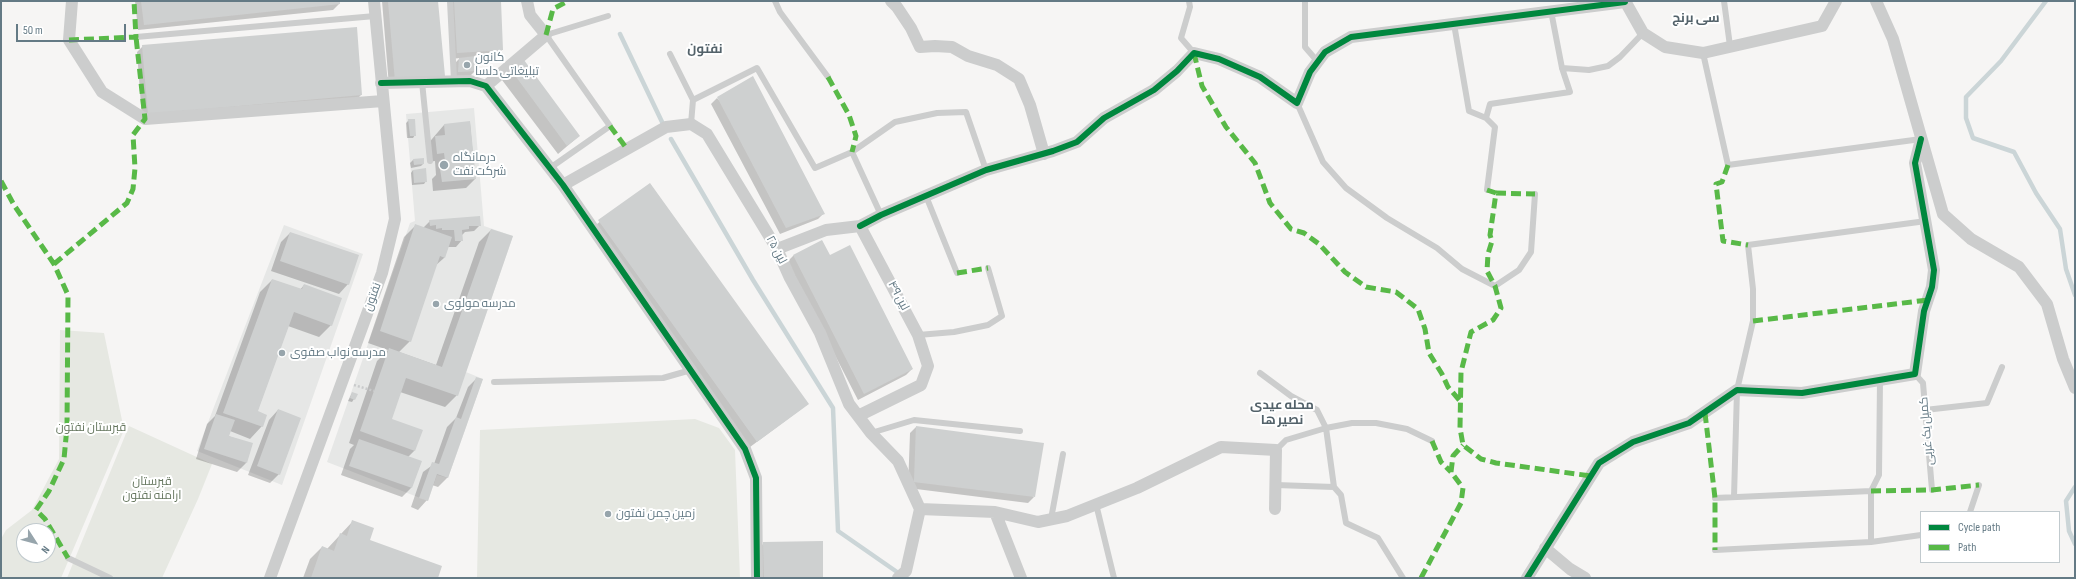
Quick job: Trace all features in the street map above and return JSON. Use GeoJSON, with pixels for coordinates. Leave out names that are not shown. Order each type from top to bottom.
{"type":"FeatureCollection","features":[{"type":"Feature","properties":{"kind":"street"},"geometry":{"type":"LineString","coordinates":[[72,1],[69,40],[102,92],[145,119],[383,101]]}},
{"type":"Feature","properties":{"kind":"street","name":"نفتون"},"geometry":{"type":"LineString","coordinates":[[270,578],[382,273],[395,219],[374,1]]}},
{"type":"Feature","properties":{"kind":"street"},"geometry":{"type":"LineString","coordinates":[[486,86],[546,35],[530,15],[527,1]]}},
{"type":"Feature","properties":{"kind":"street"},"geometry":{"type":"LineString","coordinates":[[891,1],[897,7],[911,28],[920,47],[952,47],[968,56],[997,66],[1019,79],[1030,105],[1044,154]]}},
{"type":"Feature","properties":{"kind":"street"},"geometry":{"type":"LineString","coordinates":[[778,249],[826,230],[860,226],[881,215],[986,170],[1044,154],[1077,142],[1104,118],[1154,90],[1177,71],[1194,53],[1219,59],[1260,77],[1297,103],[1310,72],[1325,52],[1351,37],[1625,1],[1643,33],[1665,46],[1702,53],[1822,26],[1836,1]]}},
{"type":"Feature","properties":{"kind":"street"},"geometry":{"type":"LineString","coordinates":[[1876,1],[1893,39],[1943,214],[1971,239],[2019,267],[2047,304],[2063,359],[2075,388]]}},
{"type":"Feature","properties":{"kind":"street"},"geometry":{"type":"LineString","coordinates":[[381,83],[470,81],[486,86],[563,185],[745,448],[756,478],[757,578]]}},
{"type":"Feature","properties":{"kind":"street"},"geometry":{"type":"LineString","coordinates":[[563,185],[666,127],[691,124]]}},
{"type":"Feature","properties":{"kind":"street","name":"لین ۲۵"},"geometry":{"type":"LineString","coordinates":[[691,124],[706,134],[778,249],[790,278],[820,333],[849,404],[871,433],[898,461],[920,509]]}},
{"type":"Feature","properties":{"kind":"street"},"geometry":{"type":"LineString","coordinates":[[1527,578],[1599,463],[1633,442],[1689,423],[1737,390],[1802,393],[1915,374],[1924,311],[1932,287],[1934,270],[1915,163],[1921,139]]}},
{"type":"Feature","properties":{"kind":"street","name":"لین ۴۹"},"geometry":{"type":"LineString","coordinates":[[858,416],[921,385],[928,366],[918,335],[860,226]]}},
{"type":"Feature","properties":{"kind":"street"},"geometry":{"type":"LineString","coordinates":[[898,578],[906,571],[920,509],[995,512],[1038,522],[1051,520],[1067,516],[1138,488],[1221,447],[1276,450],[1275,508]]}},
{"type":"Feature","properties":{"kind":"street"},"geometry":{"type":"LineString","coordinates":[[995,512],[1021,578]]}},
{"type":"Feature","properties":{"kind":"street"},"geometry":{"type":"LineString","coordinates":[[1545,548],[1570,569],[1585,578]]}},
{"type":"Feature","properties":{"kind":"lane"},"geometry":{"type":"LineString","coordinates":[[450,1],[454,81]]}},
{"type":"Feature","properties":{"kind":"lane"},"geometry":{"type":"LineString","coordinates":[[775,1],[780,12],[828,77]]}},
{"type":"Feature","properties":{"kind":"lane"},"geometry":{"type":"LineString","coordinates":[[1189,1],[1190,7],[1181,38],[1194,53]]}},
{"type":"Feature","properties":{"kind":"lane"},"geometry":{"type":"LineString","coordinates":[[1305,1],[1305,47],[1318,62]]}},
{"type":"Feature","properties":{"kind":"lane"},"geometry":{"type":"LineString","coordinates":[[1724,1],[1730,46]]}},
{"type":"Feature","properties":{"kind":"lane"},"geometry":{"type":"LineString","coordinates":[[1486,118],[1490,104],[1570,92],[1562,68],[1551,11]]}},
{"type":"Feature","properties":{"kind":"lane"},"geometry":{"type":"LineString","coordinates":[[136,37],[375,16]]}},
{"type":"Feature","properties":{"kind":"lane"},"geometry":{"type":"LineString","coordinates":[[550,168],[610,126],[546,35],[608,16]]}},
{"type":"Feature","properties":{"kind":"lane"},"geometry":{"type":"LineString","coordinates":[[1454,24],[1469,111],[1486,118],[1496,128],[1487,190]]}},
{"type":"Feature","properties":{"kind":"lane"},"geometry":{"type":"LineString","coordinates":[[1562,68],[1589,70],[1608,66],[1643,33]]}},
{"type":"Feature","properties":{"kind":"lane"},"geometry":{"type":"LineString","coordinates":[[1702,53],[1728,165],[1921,139]]}},
{"type":"Feature","properties":{"kind":"lane"},"geometry":{"type":"LineString","coordinates":[[670,54],[693,100],[691,124]]}},
{"type":"Feature","properties":{"kind":"lane"},"geometry":{"type":"LineString","coordinates":[[693,100],[757,68],[814,168],[852,152],[895,122],[937,113],[966,112],[986,170]]}},
{"type":"Feature","properties":{"kind":"lane"},"geometry":{"type":"LineString","coordinates":[[422,82],[430,161]]}},
{"type":"Feature","properties":{"kind":"lane"},"geometry":{"type":"LineString","coordinates":[[1297,103],[1323,162],[1346,188],[1387,218],[1437,248],[1462,269],[1495,286],[1519,270],[1531,252],[1535,194]]}},
{"type":"Feature","properties":{"kind":"lane"},"geometry":{"type":"LineString","coordinates":[[852,152],[881,215]]}},
{"type":"Feature","properties":{"kind":"lane"},"geometry":{"type":"LineString","coordinates":[[926,196],[957,273]]}},
{"type":"Feature","properties":{"kind":"lane"},"geometry":{"type":"LineString","coordinates":[[1734,497],[1737,390],[1753,321],[1753,290],[1748,245],[1926,221]]}},
{"type":"Feature","properties":{"kind":"lane"},"geometry":{"type":"LineString","coordinates":[[918,335],[954,332],[988,325],[1002,316],[988,268]]}},
{"type":"Feature","properties":{"kind":"lane"},"geometry":{"type":"LineString","coordinates":[[1925,410],[1986,403],[2002,367]]}},
{"type":"Feature","properties":{"kind":"lane"},"geometry":{"type":"LineString","coordinates":[[494,382],[664,378],[691,370]]}},
{"type":"Feature","properties":{"kind":"lane"},"geometry":{"type":"LineString","coordinates":[[1260,373],[1291,396],[1317,410],[1326,428],[1334,487],[1341,495],[1346,523],[1378,538],[1403,578]]}},
{"type":"Feature","properties":{"kind":"lane","name":"کمیل یک غربی"},"geometry":{"type":"LineString","coordinates":[[1915,374],[1923,383],[1932,490]]}},
{"type":"Feature","properties":{"kind":"lane"},"geometry":{"type":"LineString","coordinates":[[1871,542],[1871,491],[1879,475],[1880,380]]}},
{"type":"Feature","properties":{"kind":"lane"},"geometry":{"type":"LineString","coordinates":[[871,433],[914,420],[1020,431]]}},
{"type":"Feature","properties":{"kind":"lane"},"geometry":{"type":"LineString","coordinates":[[1276,450],[1286,440],[1326,428],[1352,423],[1376,423],[1407,429],[1432,441]]}},
{"type":"Feature","properties":{"kind":"lane"},"geometry":{"type":"LineString","coordinates":[[1051,520],[1063,454]]}},
{"type":"Feature","properties":{"kind":"lane"},"geometry":{"type":"LineString","coordinates":[[1276,484],[1334,487]]}},
{"type":"Feature","properties":{"kind":"lane"},"geometry":{"type":"LineString","coordinates":[[1970,511],[1979,485]]}},
{"type":"Feature","properties":{"kind":"lane"},"geometry":{"type":"LineString","coordinates":[[1715,498],[1871,491]]}},
{"type":"Feature","properties":{"kind":"lane"},"geometry":{"type":"LineString","coordinates":[[1096,504],[1114,578]]}},
{"type":"Feature","properties":{"kind":"lane"},"geometry":{"type":"LineString","coordinates":[[1715,550],[1871,542],[1920,535]]}},
{"type":"Feature","properties":{"kind":"lane"},"geometry":{"type":"LineString","coordinates":[[68,558],[110,578]]}},
{"type":"Feature","properties":{"kind":"path"},"geometry":{"type":"LineString","coordinates":[[342,380],[374,391]]}},
{"type":"Feature","properties":{"kind":"shaded area","name":"مدرسه مولوی"},"geometry":{"type":"Polygon","coordinates":[[[474,108],[484,226],[513,236],[466,372],[483,379],[448,478],[437,475],[428,501],[327,462],[410,223],[415,221],[406,114],[474,108]]]}},
{"type":"Feature","properties":{"kind":"shaded area","name":"مدرسه نواب صفوی"},"geometry":{"type":"Polygon","coordinates":[[[284,225],[363,254],[282,485],[197,451],[284,225]]]}},
{"type":"Feature","properties":{"kind":"green space","name":"قبرستان نفتون"},"geometry":{"type":"Polygon","coordinates":[[[60,330],[104,333],[124,430],[61,578],[1,578],[1,539],[6,530],[32,510],[59,459],[60,330]]]}},
{"type":"Feature","properties":{"kind":"green space","name":"زمین چمن نفتون"},"geometry":{"type":"Polygon","coordinates":[[[695,419],[719,428],[735,450],[740,578],[477,578],[480,430],[695,419]]]}},
{"type":"Feature","properties":{"kind":"green space","name":"قبرستان ارامنه نفتون"},"geometry":{"type":"Polygon","coordinates":[[[129,426],[212,464],[198,499],[162,578],[67,578],[129,426]]]}},
{"type":"Feature","properties":{"kind":"building"},"geometry":{"type":"Polygon","coordinates":[[[141,1],[340,1],[340,4],[144,25],[141,1]]]}},
{"type":"Feature","properties":{"kind":"building"},"geometry":{"type":"Polygon","coordinates":[[[388,1],[438,1],[445,76],[395,81],[388,1]]]}},
{"type":"Feature","properties":{"kind":"building"},"geometry":{"type":"Polygon","coordinates":[[[454,1],[501,1],[503,50],[457,53],[454,1]]]}},
{"type":"Feature","properties":{"kind":"building"},"geometry":{"type":"Polygon","coordinates":[[[357,27],[362,95],[148,114],[142,45],[357,27]]]}},
{"type":"Feature","properties":{"kind":"building","name":"کانون تبلیغاتی دلسا"},"geometry":{"type":"Polygon","coordinates":[[[476,56],[476,71],[458,72],[459,58],[476,56]]]}},
{"type":"Feature","properties":{"kind":"building"},"geometry":{"type":"Polygon","coordinates":[[[524,60],[580,136],[567,146],[511,70],[524,60]]]}},
{"type":"Feature","properties":{"kind":"building"},"geometry":{"type":"Polygon","coordinates":[[[753,76],[825,214],[786,228],[717,97],[753,76]]]}},
{"type":"Feature","properties":{"kind":"building"},"geometry":{"type":"Polygon","coordinates":[[[408,119],[415,119],[416,136],[410,136],[408,119]]]}},
{"type":"Feature","properties":{"kind":"building"},"geometry":{"type":"Polygon","coordinates":[[[470,121],[476,179],[442,182],[440,169],[446,169],[444,153],[437,154],[435,136],[445,135],[444,124],[470,121]]]}},
{"type":"Feature","properties":{"kind":"building"},"geometry":{"type":"Polygon","coordinates":[[[424,158],[424,164],[414,165],[413,159],[424,158]]]}},
{"type":"Feature","properties":{"kind":"building"},"geometry":{"type":"Polygon","coordinates":[[[426,168],[427,182],[414,183],[413,170],[426,168]]]}},
{"type":"Feature","properties":{"kind":"building"},"geometry":{"type":"Polygon","coordinates":[[[650,183],[809,404],[757,442],[598,220],[650,183]]]}},
{"type":"Feature","properties":{"kind":"building"},"geometry":{"type":"Polygon","coordinates":[[[480,216],[481,226],[469,226],[469,229],[462,230],[463,241],[455,241],[454,230],[442,230],[442,228],[436,229],[436,225],[430,226],[429,220],[480,216]]]}},
{"type":"Feature","properties":{"kind":"building"},"geometry":{"type":"Polygon","coordinates":[[[415,224],[452,237],[445,258],[440,256],[411,342],[380,331],[415,224]]]}},
{"type":"Feature","properties":{"kind":"building"},"geometry":{"type":"Polygon","coordinates":[[[491,229],[513,236],[458,396],[406,378],[392,419],[423,430],[415,451],[360,431],[389,348],[442,367],[491,229]]]}},
{"type":"Feature","properties":{"kind":"building"},"geometry":{"type":"Polygon","coordinates":[[[290,232],[359,255],[349,285],[280,261],[290,232]]]}},
{"type":"Feature","properties":{"kind":"building"},"geometry":{"type":"Polygon","coordinates":[[[822,240],[830,255],[850,245],[913,369],[864,394],[793,255],[822,240]]]}},
{"type":"Feature","properties":{"kind":"building"},"geometry":{"type":"Polygon","coordinates":[[[272,279],[302,289],[304,284],[342,298],[332,326],[294,312],[258,411],[267,415],[263,427],[223,413],[272,279]]]}},
{"type":"Feature","properties":{"kind":"building"},"geometry":{"type":"Polygon","coordinates":[[[476,377],[483,379],[448,478],[437,474],[428,501],[419,498],[432,462],[439,464],[456,417],[461,419],[476,377]]]}},
{"type":"Feature","properties":{"kind":"building"},"geometry":{"type":"Polygon","coordinates":[[[352,392],[358,394],[355,400],[350,398],[352,392]]]}},
{"type":"Feature","properties":{"kind":"building"},"geometry":{"type":"Polygon","coordinates":[[[278,409],[301,418],[280,475],[257,466],[278,409]]]}},
{"type":"Feature","properties":{"kind":"building"},"geometry":{"type":"Polygon","coordinates":[[[216,414],[235,420],[229,436],[253,443],[247,463],[204,449],[216,414]]]}},
{"type":"Feature","properties":{"kind":"building"},"geometry":{"type":"Polygon","coordinates":[[[916,426],[1044,443],[1035,497],[914,482],[916,426]]]}},
{"type":"Feature","properties":{"kind":"building"},"geometry":{"type":"Polygon","coordinates":[[[359,439],[422,461],[412,488],[349,466],[359,439]]]}},
{"type":"Feature","properties":{"kind":"building"},"geometry":{"type":"Polygon","coordinates":[[[352,520],[374,528],[370,540],[442,566],[438,578],[311,578],[322,546],[334,551],[340,533],[347,536],[352,520]]]}},
{"type":"Feature","properties":{"kind":"building"},"geometry":{"type":"Polygon","coordinates":[[[823,541],[823,578],[764,578],[763,542],[823,541]]]}},
{"type":"Feature","properties":{"kind":"waterway"},"geometry":{"type":"LineString","coordinates":[[2046,1],[2001,61],[1966,97],[1966,118],[1973,138],[2014,152],[2036,193],[2060,229],[2066,269],[2075,295]]}},
{"type":"Feature","properties":{"kind":"waterway"},"geometry":{"type":"LineString","coordinates":[[620,34],[663,124]]}},
{"type":"Feature","properties":{"kind":"waterway"},"geometry":{"type":"LineString","coordinates":[[671,139],[753,280],[833,408],[838,531],[897,572]]}},
{"type":"Feature","properties":{"kind":"waterway"},"geometry":{"type":"LineString","coordinates":[[2075,487],[2066,501],[2069,531],[2075,544]]}},
{"type":"Feature","properties":{"kind":"marked path"},"geometry":{"type":"LineString","coordinates":[[69,40],[136,37],[134,1]]}},
{"type":"Feature","properties":{"kind":"marked path"},"geometry":{"type":"LineString","coordinates":[[546,35],[553,9],[568,1]]}},
{"type":"Feature","properties":{"kind":"marked path"},"geometry":{"type":"LineString","coordinates":[[54,264],[127,203],[133,189],[135,168],[133,135],[145,119],[136,37]]}},
{"type":"Feature","properties":{"kind":"marked path"},"geometry":{"type":"LineString","coordinates":[[1194,53],[1202,86],[1226,127],[1255,163],[1270,203],[1291,229],[1304,233],[1319,244],[1345,272],[1366,287],[1396,292],[1418,309],[1425,329],[1429,353],[1448,387],[1461,402]]}},
{"type":"Feature","properties":{"kind":"marked path"},"geometry":{"type":"LineString","coordinates":[[828,77],[849,115],[856,136],[852,152]]}},
{"type":"Feature","properties":{"kind":"marked path"},"geometry":{"type":"LineString","coordinates":[[610,126],[627,149]]}},
{"type":"Feature","properties":{"kind":"marked path"},"geometry":{"type":"LineString","coordinates":[[1728,165],[1722,182],[1716,184],[1723,241],[1748,245]]}},
{"type":"Feature","properties":{"kind":"marked path"},"geometry":{"type":"LineString","coordinates":[[1,181],[14,205],[54,264],[68,295],[67,427],[64,459],[49,491],[36,510],[45,519],[68,558]]}},
{"type":"Feature","properties":{"kind":"marked path"},"geometry":{"type":"LineString","coordinates":[[1487,190],[1496,193],[1490,235],[1492,241],[1488,254],[1487,271],[1495,286],[1501,308],[1493,320],[1471,332],[1461,372],[1460,428],[1463,445],[1481,459],[1496,463],[1591,476]]}},
{"type":"Feature","properties":{"kind":"marked path"},"geometry":{"type":"LineString","coordinates":[[1496,193],[1535,194]]}},
{"type":"Feature","properties":{"kind":"marked path"},"geometry":{"type":"LineString","coordinates":[[957,273],[988,268]]}},
{"type":"Feature","properties":{"kind":"marked path"},"geometry":{"type":"LineString","coordinates":[[1753,321],[1928,300]]}},
{"type":"Feature","properties":{"kind":"marked path"},"geometry":{"type":"LineString","coordinates":[[1705,413],[1715,498],[1715,550]]}},
{"type":"Feature","properties":{"kind":"marked path"},"geometry":{"type":"LineString","coordinates":[[1432,441],[1441,462],[1451,472]]}},
{"type":"Feature","properties":{"kind":"marked path"},"geometry":{"type":"LineString","coordinates":[[1421,578],[1461,503],[1463,488],[1451,472],[1453,456],[1463,445]]}},
{"type":"Feature","properties":{"kind":"marked path"},"geometry":{"type":"LineString","coordinates":[[1871,491],[1932,490],[1979,485]]}},
{"type":"Feature","properties":{"kind":"cycle path"},"geometry":{"type":"LineString","coordinates":[[860,226],[881,215],[986,170],[1053,151],[1077,142],[1104,118],[1154,90],[1177,71],[1194,53],[1219,59],[1260,77],[1297,103],[1310,72],[1325,52],[1351,37],[1625,2]]}},
{"type":"Feature","properties":{"kind":"cycle path"},"geometry":{"type":"LineString","coordinates":[[381,83],[470,81],[486,86],[563,185],[745,449],[756,478],[757,578]]}},
{"type":"Feature","properties":{"kind":"cycle path"},"geometry":{"type":"LineString","coordinates":[[1527,578],[1599,463],[1633,442],[1689,423],[1737,390],[1802,393],[1915,374],[1924,311],[1932,287],[1934,270],[1915,163],[1921,139]]}},
{"type":"Feature","properties":{"kind":"place","name":"کانون تبلیغاتی دلسا"},"geometry":{"type":"Point","coordinates":[467,65]}},
{"type":"Feature","properties":{"kind":"place","name":"درمانگاه شرکت نفت"},"geometry":{"type":"Point","coordinates":[444,165]}},
{"type":"Feature","properties":{"kind":"place","name":"مدرسه مولوی"},"geometry":{"type":"Point","coordinates":[436,304]}},
{"type":"Feature","properties":{"kind":"place","name":"مدرسه نواب صفوی"},"geometry":{"type":"Point","coordinates":[282,353]}},
{"type":"Feature","properties":{"kind":"place","name":"زمین چمن نفتون"},"geometry":{"type":"Point","coordinates":[608,514]}},
{"type":"Feature","properties":{"kind":"district","name":"سی برنج"},"geometry":{"type":"Point","coordinates":[1696,19]}},
{"type":"Feature","properties":{"kind":"district","name":"نفتون"},"geometry":{"type":"Point","coordinates":[705,50]}},
{"type":"Feature","properties":{"kind":"district","name":"محله عیدی نصیر ها"},"geometry":{"type":"Point","coordinates":[1282,414]}}]}
